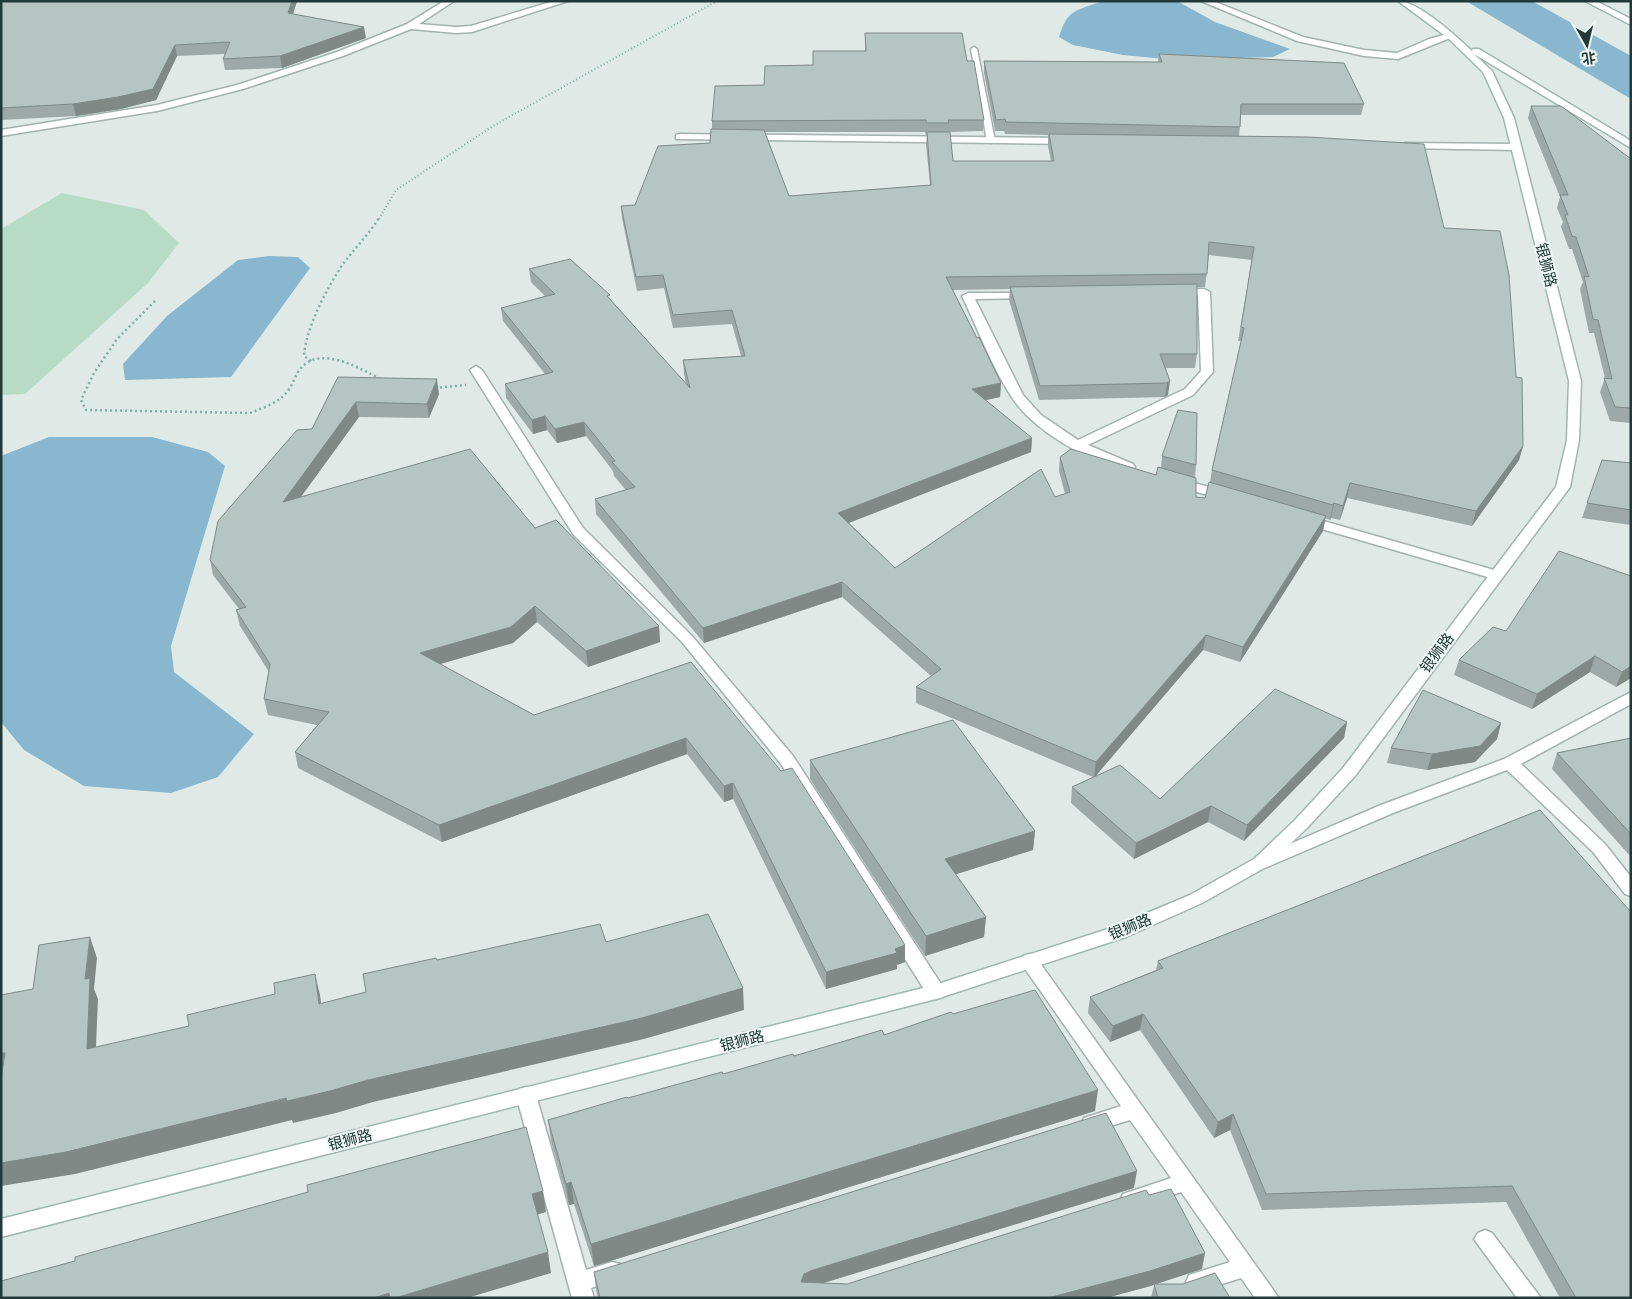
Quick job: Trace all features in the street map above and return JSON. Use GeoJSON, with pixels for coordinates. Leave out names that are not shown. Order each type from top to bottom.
{"type":"FeatureCollection","features":[{"type":"Feature","properties":{"kind":"street"},"geometry":{"type":"LineString","coordinates":[[1,133],[157,108],[240,87],[340,54],[410,26],[450,1]]}},
{"type":"Feature","properties":{"kind":"street"},"geometry":{"type":"LineString","coordinates":[[410,26],[456,30],[472,29],[564,1]]}},
{"type":"Feature","properties":{"kind":"street"},"geometry":{"type":"LineString","coordinates":[[1205,1],[1300,39],[1364,53],[1398,56],[1432,41],[1451,36],[1631,145]]}},
{"type":"Feature","properties":{"kind":"street","name":"银狮路"},"geometry":{"type":"LineString","coordinates":[[1,1228],[936,992],[1120,932],[1196,899],[1260,863],[1349,772],[1563,487],[1572,440],[1575,381],[1509,118],[1487,71],[1451,36],[1402,1]]}},
{"type":"Feature","properties":{"kind":"street"},"geometry":{"type":"LineString","coordinates":[[1589,1],[1631,23]]}},
{"type":"Feature","properties":{"kind":"street"},"geometry":{"type":"LineString","coordinates":[[1610,1],[1631,12]]}},
{"type":"Feature","properties":{"kind":"street"},"geometry":{"type":"LineString","coordinates":[[678,137],[1080,142]]}},
{"type":"Feature","properties":{"kind":"street"},"geometry":{"type":"LineString","coordinates":[[1397,146],[1516,147]]}},
{"type":"Feature","properties":{"kind":"street"},"geometry":{"type":"LineString","coordinates":[[1078,445],[1189,392],[1207,372],[1204,292],[1165,293]]}},
{"type":"Feature","properties":{"kind":"street"},"geometry":{"type":"LineString","coordinates":[[1037,295],[968,296],[1018,397],[1034,417],[1078,445],[1115,464],[1144,472]]}},
{"type":"Feature","properties":{"kind":"street"},"geometry":{"type":"LineString","coordinates":[[480,376],[578,531],[687,639],[787,760],[936,992]]}},
{"type":"Feature","properties":{"kind":"street"},"geometry":{"type":"LineString","coordinates":[[1163,478],[1239,500]]}},
{"type":"Feature","properties":{"kind":"street"},"geometry":{"type":"LineString","coordinates":[[1296,517],[1496,576]]}},
{"type":"Feature","properties":{"kind":"street"},"geometry":{"type":"LineString","coordinates":[[1260,863],[1387,810],[1510,763],[1631,697]]}},
{"type":"Feature","properties":{"kind":"street"},"geometry":{"type":"LineString","coordinates":[[1510,763],[1599,848],[1631,890]]}},
{"type":"Feature","properties":{"kind":"street"},"geometry":{"type":"LineString","coordinates":[[1029,961],[1268,1298]]}},
{"type":"Feature","properties":{"kind":"street"},"geometry":{"type":"LineString","coordinates":[[526,1095],[581,1290],[635,1264]]}},
{"type":"Feature","properties":{"kind":"street"},"geometry":{"type":"LineString","coordinates":[[1069,1131],[1135,1110]]}},
{"type":"Feature","properties":{"kind":"street"},"geometry":{"type":"LineString","coordinates":[[1110,1206],[1186,1182]]}},
{"type":"Feature","properties":{"kind":"street"},"geometry":{"type":"LineString","coordinates":[[1485,1239],[1530,1298]]}},
{"type":"Feature","properties":{"kind":"street"},"geometry":{"type":"LineString","coordinates":[[1175,1289],[1246,1267]]}},
{"type":"Feature","properties":{"kind":"lane"},"geometry":{"type":"LineString","coordinates":[[974,48],[991,140]]}},
{"type":"Feature","properties":{"kind":"path"},"geometry":{"type":"LineString","coordinates":[[311,361],[304,356],[305,341],[328,289],[344,263],[373,228],[396,190],[493,126],[717,1]]}},
{"type":"Feature","properties":{"kind":"path"},"geometry":{"type":"LineString","coordinates":[[156,301],[117,339],[94,373],[81,400],[86,410],[250,413],[273,403],[287,392],[301,367],[311,361],[331,358],[352,364],[383,380]]}},
{"type":"Feature","properties":{"kind":"path"},"geometry":{"type":"LineString","coordinates":[[427,388],[480,376]]}},
{"type":"Feature","properties":{"kind":"green space"},"geometry":{"type":"Polygon","coordinates":[[[62,193],[144,210],[179,243],[148,283],[25,394],[1,395],[1,229],[62,193]]]}},
{"type":"Feature","properties":{"kind":"water"},"geometry":{"type":"Polygon","coordinates":[[[1103,1],[1177,1],[1215,22],[1290,49],[1273,57],[1175,60],[1123,55],[1073,45],[1059,37],[1066,21],[1074,12],[1103,1]]]}},
{"type":"Feature","properties":{"kind":"water"},"geometry":{"type":"Polygon","coordinates":[[[1466,1],[1532,1],[1631,56],[1631,99],[1466,1]]]}},
{"type":"Feature","properties":{"kind":"water"},"geometry":{"type":"Polygon","coordinates":[[[269,256],[298,257],[310,268],[231,377],[125,380],[123,364],[167,316],[238,260],[269,256]]]}},
{"type":"Feature","properties":{"kind":"water"},"geometry":{"type":"Polygon","coordinates":[[[49,437],[152,437],[208,452],[225,466],[171,646],[174,672],[254,734],[218,777],[171,793],[84,786],[24,750],[1,722],[1,456],[49,437]]]}},
{"type":"Feature","properties":{"kind":"building"},"geometry":{"type":"Polygon","coordinates":[[[1,1],[292,1],[288,13],[364,27],[280,56],[223,59],[230,42],[175,45],[153,89],[73,104],[1,108],[1,1]]]}},
{"type":"Feature","properties":{"kind":"building"},"geometry":{"type":"Polygon","coordinates":[[[865,33],[962,33],[967,61],[974,61],[984,120],[948,120],[949,123],[926,123],[926,120],[712,121],[715,86],[764,85],[765,66],[813,65],[813,51],[866,51],[865,33]]]}},
{"type":"Feature","properties":{"kind":"building"},"geometry":{"type":"Polygon","coordinates":[[[1159,54],[1344,63],[1364,104],[1241,104],[1240,127],[1006,122],[1005,119],[996,120],[984,61],[1162,62],[1159,54]]]}},
{"type":"Feature","properties":{"kind":"building"},"geometry":{"type":"Polygon","coordinates":[[[1531,106],[1561,106],[1631,159],[1631,408],[1615,407],[1604,378],[1612,379],[1598,320],[1593,319],[1584,276],[1589,277],[1576,237],[1572,236],[1565,215],[1568,215],[1560,195],[1568,195],[1531,106]]]}},
{"type":"Feature","properties":{"kind":"building"},"geometry":{"type":"Polygon","coordinates":[[[711,129],[764,130],[789,196],[931,185],[927,132],[950,132],[953,161],[1054,161],[1049,134],[1308,137],[1424,144],[1444,228],[1500,231],[1509,275],[1516,377],[1522,378],[1523,446],[1476,511],[1350,483],[1343,506],[1334,503],[1333,505],[1212,470],[1244,328],[1241,327],[1254,247],[1209,242],[1207,274],[946,277],[977,338],[979,337],[1001,383],[972,389],[1032,438],[838,513],[895,568],[1041,469],[1055,497],[1070,492],[1060,457],[1071,449],[1156,475],[1158,467],[1196,478],[1196,497],[1205,498],[1209,482],[1326,516],[1243,647],[1206,635],[1096,762],[916,687],[941,669],[842,582],[703,628],[595,499],[635,487],[612,462],[615,461],[584,422],[555,429],[545,416],[532,420],[505,384],[553,372],[501,308],[555,294],[529,269],[570,259],[610,295],[607,296],[690,388],[683,360],[745,356],[732,310],[673,315],[663,275],[636,277],[621,206],[635,205],[658,146],[710,143],[711,129]]]}},
{"type":"Feature","properties":{"kind":"building"},"geometry":{"type":"Polygon","coordinates":[[[1197,284],[1197,354],[1160,354],[1170,381],[1167,383],[1040,386],[1010,287],[1197,284]]]}},
{"type":"Feature","properties":{"kind":"building"},"geometry":{"type":"Polygon","coordinates":[[[338,377],[437,379],[427,404],[356,402],[283,502],[470,449],[535,528],[556,520],[659,626],[586,651],[535,606],[511,627],[420,653],[534,715],[691,662],[781,771],[792,768],[905,945],[895,949],[897,953],[826,972],[733,783],[724,786],[686,738],[439,825],[295,752],[329,712],[264,699],[270,664],[236,610],[246,607],[210,560],[218,521],[297,430],[312,429],[338,377]]]}},
{"type":"Feature","properties":{"kind":"building"},"geometry":{"type":"Polygon","coordinates":[[[1178,410],[1197,413],[1196,465],[1162,456],[1178,410]]]}},
{"type":"Feature","properties":{"kind":"building"},"geometry":{"type":"Polygon","coordinates":[[[1602,460],[1631,463],[1631,510],[1587,503],[1602,460]]]}},
{"type":"Feature","properties":{"kind":"building"},"geometry":{"type":"Polygon","coordinates":[[[1559,551],[1631,576],[1631,666],[1622,672],[1595,656],[1537,694],[1459,660],[1493,627],[1506,631],[1559,551]]]}},
{"type":"Feature","properties":{"kind":"building"},"geometry":{"type":"Polygon","coordinates":[[[1275,689],[1347,722],[1247,825],[1211,806],[1136,843],[1072,787],[1120,765],[1160,799],[1275,689]]]}},
{"type":"Feature","properties":{"kind":"building"},"geometry":{"type":"Polygon","coordinates":[[[1423,690],[1501,723],[1480,746],[1432,754],[1391,748],[1423,690]]]}},
{"type":"Feature","properties":{"kind":"building"},"geometry":{"type":"Polygon","coordinates":[[[953,720],[1035,831],[945,859],[986,917],[926,936],[810,760],[953,720]]]}},
{"type":"Feature","properties":{"kind":"building"},"geometry":{"type":"Polygon","coordinates":[[[1631,738],[1631,834],[1557,753],[1631,738]]]}},
{"type":"Feature","properties":{"kind":"building"},"geometry":{"type":"Polygon","coordinates":[[[1540,810],[1631,912],[1631,1298],[1576,1298],[1512,1186],[1266,1194],[1233,1114],[1218,1122],[1143,1014],[1113,1026],[1090,997],[1163,968],[1158,961],[1540,810]]]}},
{"type":"Feature","properties":{"kind":"building"},"geometry":{"type":"Polygon","coordinates":[[[708,914],[743,988],[642,1018],[368,1080],[287,1101],[286,1098],[66,1152],[1,1163],[1,1079],[5,1053],[1,1053],[1,995],[33,989],[39,945],[90,937],[85,979],[90,978],[87,1049],[189,1026],[187,1015],[275,994],[274,983],[315,974],[319,1004],[366,992],[363,974],[436,958],[437,960],[600,924],[606,942],[708,914]]]}},
{"type":"Feature","properties":{"kind":"building"},"geometry":{"type":"Polygon","coordinates":[[[1035,990],[1098,1090],[591,1244],[571,1182],[566,1184],[548,1120],[722,1072],[723,1074],[793,1054],[794,1056],[882,1030],[884,1035],[951,1012],[953,1014],[1035,990]]]}},
{"type":"Feature","properties":{"kind":"building"},"geometry":{"type":"Polygon","coordinates":[[[1106,1113],[1137,1171],[813,1270],[804,1274],[801,1282],[847,1284],[1146,1190],[1149,1195],[1171,1189],[1205,1253],[1150,1271],[1048,1298],[600,1298],[594,1272],[1106,1113]]]}},
{"type":"Feature","properties":{"kind":"building"},"geometry":{"type":"Polygon","coordinates":[[[526,1127],[543,1191],[532,1194],[548,1252],[395,1298],[390,1298],[389,1293],[374,1298],[1,1298],[1,1281],[75,1261],[75,1257],[308,1192],[307,1185],[526,1127]]]}},
{"type":"Feature","properties":{"kind":"building"},"geometry":{"type":"Polygon","coordinates":[[[1215,1273],[1230,1298],[1158,1298],[1154,1284],[1183,1284],[1215,1273]]]}}]}
